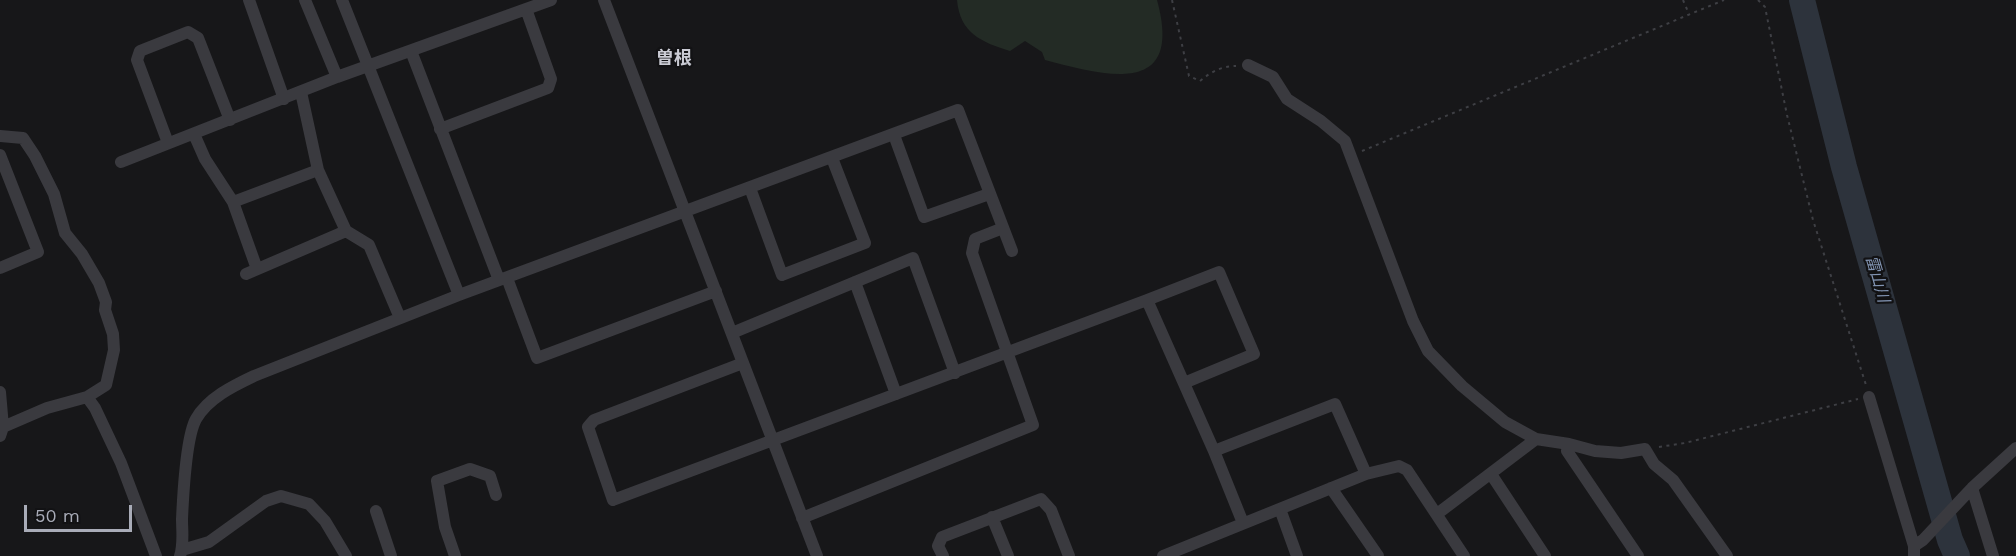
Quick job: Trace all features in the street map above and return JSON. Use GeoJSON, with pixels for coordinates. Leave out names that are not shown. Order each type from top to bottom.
{"type":"FeatureCollection","features":[{"type":"Feature","properties":{"kind":"street"},"geometry":{"type":"LineString","coordinates":[[249,0],[284,99]]}},
{"type":"Feature","properties":{"kind":"street"},"geometry":{"type":"LineString","coordinates":[[305,0],[337,77]]}},
{"type":"Feature","properties":{"kind":"street"},"geometry":{"type":"LineString","coordinates":[[342,0],[459,295]]}},
{"type":"Feature","properties":{"kind":"street"},"geometry":{"type":"LineString","coordinates":[[121,162],[337,77],[550,0]]}},
{"type":"Feature","properties":{"kind":"street"},"geometry":{"type":"LineString","coordinates":[[604,0],[817,556]]}},
{"type":"Feature","properties":{"kind":"street"},"geometry":{"type":"LineString","coordinates":[[441,129],[548,88],[551,79],[526,9]]}},
{"type":"Feature","properties":{"kind":"street"},"geometry":{"type":"LineString","coordinates":[[168,144],[137,60],[140,51],[188,32],[198,38],[230,120]]}},
{"type":"Feature","properties":{"kind":"street"},"geometry":{"type":"LineString","coordinates":[[411,51],[441,129],[537,358],[716,291]]}},
{"type":"Feature","properties":{"kind":"street"},"geometry":{"type":"LineString","coordinates":[[1248,65],[1274,78],[1287,99],[1321,121],[1345,141],[1413,321],[1428,351],[1462,386],[1505,422],[1536,439],[1595,451],[1621,453],[1645,449],[1654,464],[1673,480],[1727,556]]}},
{"type":"Feature","properties":{"kind":"street"},"geometry":{"type":"LineString","coordinates":[[301,92],[318,170],[346,231],[369,245],[400,318]]}},
{"type":"Feature","properties":{"kind":"street"},"geometry":{"type":"LineString","coordinates":[[346,556],[325,520],[309,504],[281,496],[266,501],[209,542],[181,553],[185,483],[191,434],[195,420],[227,389],[254,376],[459,295],[958,111],[1012,251]]}},
{"type":"Feature","properties":{"kind":"street"},"geometry":{"type":"LineString","coordinates":[[194,134],[205,159],[233,202],[251,272],[346,231]]}},
{"type":"Feature","properties":{"kind":"street"},"geometry":{"type":"LineString","coordinates":[[894,135],[924,217],[989,194]]}},
{"type":"Feature","properties":{"kind":"street"},"geometry":{"type":"LineString","coordinates":[[0,136],[24,138],[35,156],[54,194],[65,233],[82,254],[99,283],[113,334],[114,350],[106,385],[87,397],[47,408],[2,432],[0,392]]}},
{"type":"Feature","properties":{"kind":"street"},"geometry":{"type":"LineString","coordinates":[[0,154],[38,252],[0,268]]}},
{"type":"Feature","properties":{"kind":"street"},"geometry":{"type":"LineString","coordinates":[[750,188],[782,275],[865,243],[832,158]]}},
{"type":"Feature","properties":{"kind":"street"},"geometry":{"type":"LineString","coordinates":[[233,202],[318,170]]}},
{"type":"Feature","properties":{"kind":"street"},"geometry":{"type":"LineString","coordinates":[[802,518],[1034,425],[972,254],[975,239],[1003,228]]}},
{"type":"Feature","properties":{"kind":"street"},"geometry":{"type":"LineString","coordinates":[[732,333],[913,258],[955,373]]}},
{"type":"Feature","properties":{"kind":"street"},"geometry":{"type":"LineString","coordinates":[[743,363],[594,420],[588,427],[613,500],[1219,272],[1254,354],[1184,383]]}},
{"type":"Feature","properties":{"kind":"street"},"geometry":{"type":"LineString","coordinates":[[855,282],[896,394]]}},
{"type":"Feature","properties":{"kind":"street"},"geometry":{"type":"LineString","coordinates":[[1147,300],[1244,523]]}},
{"type":"Feature","properties":{"kind":"street"},"geometry":{"type":"LineString","coordinates":[[1869,396],[1917,548],[1968,493],[2016,448]]}},
{"type":"Feature","properties":{"kind":"street"},"geometry":{"type":"LineString","coordinates":[[87,397],[95,408],[121,463],[156,556]]}},
{"type":"Feature","properties":{"kind":"street"},"geometry":{"type":"LineString","coordinates":[[1214,451],[1335,404],[1366,474]]}},
{"type":"Feature","properties":{"kind":"street"},"geometry":{"type":"LineString","coordinates":[[1437,514],[1536,439]]}},
{"type":"Feature","properties":{"kind":"street"},"geometry":{"type":"LineString","coordinates":[[1569,444],[1567,451],[1638,556]]}},
{"type":"Feature","properties":{"kind":"street"},"geometry":{"type":"LineString","coordinates":[[1163,556],[1366,474],[1399,466],[1407,470],[1464,556]]}},
{"type":"Feature","properties":{"kind":"street"},"geometry":{"type":"LineString","coordinates":[[455,556],[445,527],[437,481],[470,469],[490,476],[496,495]]}},
{"type":"Feature","properties":{"kind":"street"},"geometry":{"type":"LineString","coordinates":[[1491,474],[1545,556]]}},
{"type":"Feature","properties":{"kind":"street"},"geometry":{"type":"LineString","coordinates":[[1331,488],[1378,556]]}},
{"type":"Feature","properties":{"kind":"street"},"geometry":{"type":"LineString","coordinates":[[1968,493],[1993,556]]}},
{"type":"Feature","properties":{"kind":"street"},"geometry":{"type":"LineString","coordinates":[[943,556],[939,546],[942,537],[1041,499],[1051,510],[1069,556]]}},
{"type":"Feature","properties":{"kind":"street"},"geometry":{"type":"LineString","coordinates":[[1280,509],[1297,556]]}},
{"type":"Feature","properties":{"kind":"street"},"geometry":{"type":"LineString","coordinates":[[376,511],[391,556]]}},
{"type":"Feature","properties":{"kind":"street"},"geometry":{"type":"LineString","coordinates":[[992,518],[1008,556]]}},
{"type":"Feature","properties":{"kind":"path"},"geometry":{"type":"LineString","coordinates":[[1172,0],[1189,76],[1200,81],[1211,72],[1227,66],[1248,65]]}},
{"type":"Feature","properties":{"kind":"path"},"geometry":{"type":"LineString","coordinates":[[1683,0],[1689,14]]}},
{"type":"Feature","properties":{"kind":"path"},"geometry":{"type":"LineString","coordinates":[[1351,156],[1724,0]]}},
{"type":"Feature","properties":{"kind":"path"},"geometry":{"type":"LineString","coordinates":[[1645,449],[1685,443],[1869,396],[1813,220],[1787,115],[1765,7],[1758,0]]}},
{"type":"Feature","properties":{"kind":"shaded area"},"geometry":{"type":"Polygon","coordinates":[[[957,0],[1157,0],[1162,31],[1159,53],[1150,66],[1134,73],[1114,74],[1045,60],[1042,52],[1025,41],[1010,51],[981,40],[967,28],[962,21],[957,0]]]}},
{"type":"Feature","properties":{"kind":"waterway","name":"雷山川"},"geometry":{"type":"LineString","coordinates":[[1802,0],[1844,167],[1950,540],[1957,556]]}},
{"type":"Feature","properties":{"kind":"district","name":"曽根"},"geometry":{"type":"Point","coordinates":[674,59]}}]}
